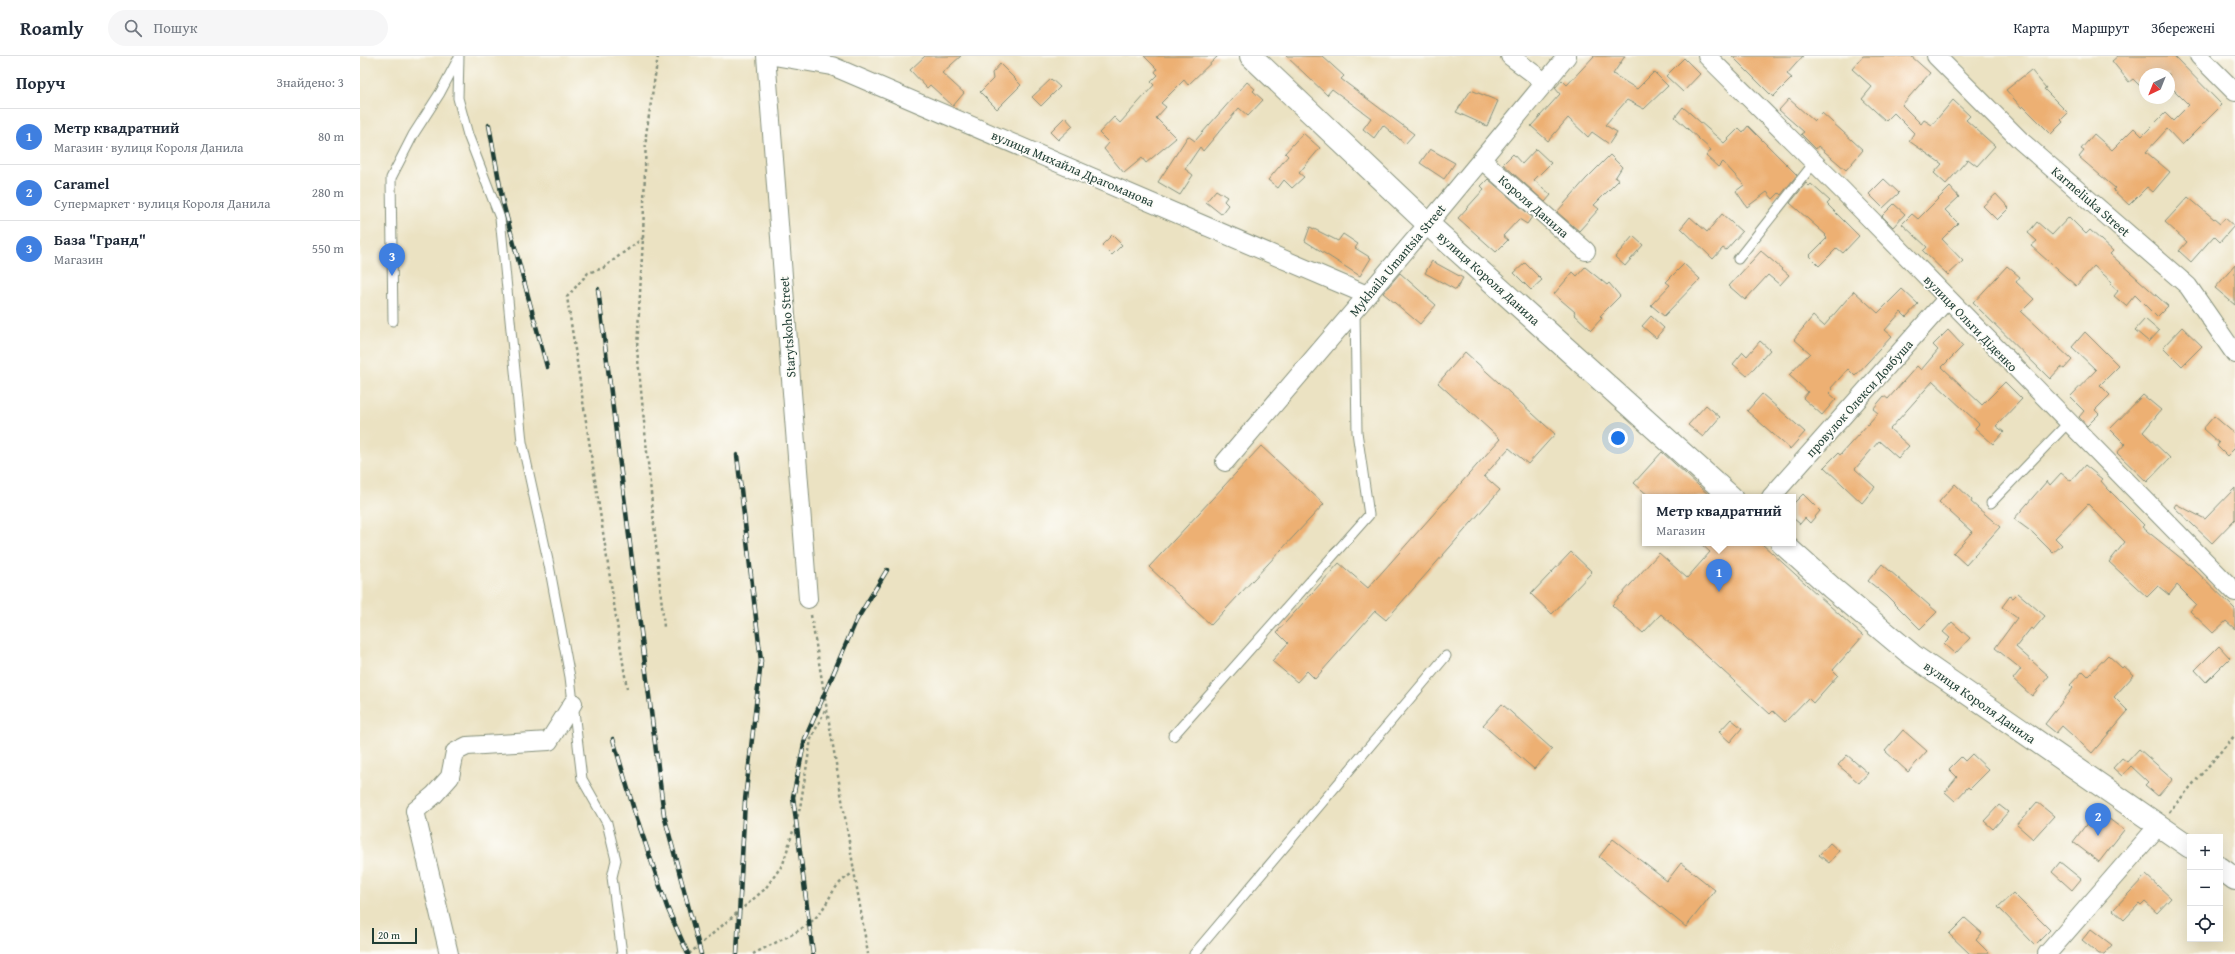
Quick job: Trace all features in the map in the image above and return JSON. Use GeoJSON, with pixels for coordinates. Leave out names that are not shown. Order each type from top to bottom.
{"type":"FeatureCollection","features":[{"type":"Feature","properties":{"kind":"main road","name":"вулиця Короля Данила"},"geometry":{"type":"LineString","coordinates":[[1251,56],[1428,224],[1728,494]]}},
{"type":"Feature","properties":{"kind":"main road","name":"вулиця Короля Данила"},"geometry":{"type":"LineString","coordinates":[[1785,546],[1832,588],[1912,655],[2187,845]]}},
{"type":"Feature","properties":{"kind":"main road"},"geometry":{"type":"LineString","coordinates":[[2223,870],[2235,879]]}},
{"type":"Feature","properties":{"kind":"street","name":"Starytskoho Street"},"geometry":{"type":"LineString","coordinates":[[766,56],[808,599]]}},
{"type":"Feature","properties":{"kind":"street","name":"вулиця Михайла Драгоманова"},"geometry":{"type":"LineString","coordinates":[[774,56],[832,66],[1368,295]]}},
{"type":"Feature","properties":{"kind":"street"},"geometry":{"type":"LineString","coordinates":[[1510,56],[1546,83]]}},
{"type":"Feature","properties":{"kind":"street","name":"Mykhaila Umantsia Street"},"geometry":{"type":"LineString","coordinates":[[1225,462],[1482,160],[1567,56]]}},
{"type":"Feature","properties":{"kind":"street","name":"вулиця Ольги Діденко"},"geometry":{"type":"LineString","coordinates":[[1706,56],[1814,163],[2235,592]]}},
{"type":"Feature","properties":{"kind":"street","name":"Karmeliuka Street"},"geometry":{"type":"LineString","coordinates":[[1936,56],[2021,141],[2188,286],[2234,350]]}},
{"type":"Feature","properties":{"kind":"street"},"geometry":{"type":"LineString","coordinates":[[2199,56],[2235,92]]}},
{"type":"Feature","properties":{"kind":"street","name":"Короля Данила"},"geometry":{"type":"LineString","coordinates":[[1482,160],[1586,251]]}},
{"type":"Feature","properties":{"kind":"street","name":"провулок Олекси Довбуша"},"geometry":{"type":"LineString","coordinates":[[1774,494],[1947,298]]}},
{"type":"Feature","properties":{"kind":"street"},"geometry":{"type":"LineString","coordinates":[[449,954],[415,811],[434,795],[450,777],[455,752],[466,746],[549,741],[573,702]]}},
{"type":"Feature","properties":{"kind":"street"},"geometry":{"type":"LineString","coordinates":[[2047,954],[2159,825]]}},
{"type":"Feature","properties":{"kind":"lane"},"geometry":{"type":"LineString","coordinates":[[393,321],[391,178],[413,135],[440,93],[458,58]]}},
{"type":"Feature","properties":{"kind":"lane"},"geometry":{"type":"LineString","coordinates":[[458,58],[458,98],[460,106],[468,136],[500,218],[522,442],[549,565],[570,677],[582,780],[607,823],[616,860],[612,877],[622,954]]}},
{"type":"Feature","properties":{"kind":"lane"},"geometry":{"type":"LineString","coordinates":[[1738,258],[1814,163]]}},
{"type":"Feature","properties":{"kind":"lane"},"geometry":{"type":"LineString","coordinates":[[1173,736],[1369,515],[1357,432],[1355,310]]}},
{"type":"Feature","properties":{"kind":"lane"},"geometry":{"type":"LineString","coordinates":[[1990,503],[2068,422]]}},
{"type":"Feature","properties":{"kind":"lane"},"geometry":{"type":"LineString","coordinates":[[1194,954],[1446,656]]}},
{"type":"Feature","properties":{"kind":"path"},"geometry":{"type":"LineString","coordinates":[[658,56],[646,135],[644,238],[637,349],[664,627]]}},
{"type":"Feature","properties":{"kind":"path"},"geometry":{"type":"LineString","coordinates":[[627,689],[567,296],[588,273],[603,268],[644,238]]}},
{"type":"Feature","properties":{"kind":"path"},"geometry":{"type":"LineString","coordinates":[[808,599],[853,873],[868,954]]}},
{"type":"Feature","properties":{"kind":"path"},"geometry":{"type":"LineString","coordinates":[[690,954],[765,889],[783,864],[800,808],[811,739],[826,707]]}},
{"type":"Feature","properties":{"kind":"path"},"geometry":{"type":"LineString","coordinates":[[2159,825],[2235,735]]}},
{"type":"Feature","properties":{"kind":"path"},"geometry":{"type":"LineString","coordinates":[[753,954],[802,927],[817,916],[840,881],[853,873]]}},
{"type":"Feature","properties":{"kind":"building"},"geometry":{"type":"Polygon","coordinates":[[[925,56],[961,56],[942,73],[964,93],[953,106],[930,85],[927,88],[910,70],[925,56]]]}},
{"type":"Feature","properties":{"kind":"building"},"geometry":{"type":"Polygon","coordinates":[[[1144,56],[1218,56],[1188,85],[1184,80],[1161,103],[1166,107],[1156,118],[1176,138],[1146,163],[1142,158],[1124,173],[1104,149],[1109,143],[1099,133],[1114,117],[1120,123],[1154,85],[1151,82],[1158,75],[1155,72],[1157,69],[1144,56]]]}},
{"type":"Feature","properties":{"kind":"building"},"geometry":{"type":"Polygon","coordinates":[[[1286,56],[1322,56],[1344,76],[1341,79],[1414,134],[1405,144],[1383,125],[1374,138],[1363,129],[1371,118],[1332,89],[1327,95],[1286,56]]]}},
{"type":"Feature","properties":{"kind":"building"},"geometry":{"type":"Polygon","coordinates":[[[1594,56],[1625,56],[1613,74],[1637,89],[1654,72],[1668,86],[1644,109],[1627,100],[1605,125],[1617,132],[1609,144],[1592,132],[1588,137],[1568,118],[1548,141],[1531,126],[1560,94],[1555,88],[1562,80],[1567,85],[1594,56]]]}},
{"type":"Feature","properties":{"kind":"building"},"geometry":{"type":"Polygon","coordinates":[[[1732,56],[1803,56],[1787,74],[1792,78],[1773,97],[1732,56]]]}},
{"type":"Feature","properties":{"kind":"building"},"geometry":{"type":"Polygon","coordinates":[[[1863,56],[1911,56],[1930,73],[1902,105],[1921,124],[1924,120],[1932,125],[1953,100],[1970,116],[1966,120],[1995,146],[1977,166],[1968,159],[1946,184],[1934,173],[1942,164],[1909,141],[1914,133],[1894,113],[1886,121],[1862,99],[1872,87],[1852,69],[1863,56]]]}},
{"type":"Feature","properties":{"kind":"building"},"geometry":{"type":"Polygon","coordinates":[[[2118,56],[2174,56],[2222,105],[2182,145],[2167,129],[2146,152],[2170,172],[2153,192],[2147,187],[2129,205],[2113,190],[2115,188],[2079,157],[2084,151],[2081,149],[2094,134],[2112,150],[2134,128],[2142,136],[2165,113],[2173,121],[2189,105],[2175,91],[2175,68],[2139,68],[2139,85],[2133,79],[2129,82],[2112,61],[2118,56]]]}},
{"type":"Feature","properties":{"kind":"building"},"geometry":{"type":"Polygon","coordinates":[[[1684,58],[1700,74],[1683,92],[1666,76],[1684,58]]]}},
{"type":"Feature","properties":{"kind":"building"},"geometry":{"type":"Polygon","coordinates":[[[1000,64],[1021,85],[997,109],[980,92],[993,79],[992,73],[1000,64]]]}},
{"type":"Feature","properties":{"kind":"building"},"geometry":{"type":"Polygon","coordinates":[[[2031,70],[2046,88],[2044,89],[2068,113],[2061,120],[2063,122],[2051,134],[2023,106],[2022,108],[2006,90],[2031,70]]]}},
{"type":"Feature","properties":{"kind":"building"},"geometry":{"type":"Polygon","coordinates":[[[1051,79],[1060,87],[1041,106],[1032,97],[1051,79]]]}},
{"type":"Feature","properties":{"kind":"building"},"geometry":{"type":"Polygon","coordinates":[[[1247,82],[1255,89],[1253,91],[1263,100],[1248,116],[1239,108],[1203,151],[1200,147],[1185,169],[1193,175],[1180,195],[1158,182],[1188,136],[1195,141],[1247,82]]]}},
{"type":"Feature","properties":{"kind":"building"},"geometry":{"type":"Polygon","coordinates":[[[1471,90],[1498,101],[1487,126],[1456,112],[1471,90]]]}},
{"type":"Feature","properties":{"kind":"building"},"geometry":{"type":"Polygon","coordinates":[[[1789,99],[1814,121],[1822,113],[1863,150],[1846,170],[1818,146],[1816,149],[1801,134],[1804,132],[1779,110],[1789,99]]]}},
{"type":"Feature","properties":{"kind":"building"},"geometry":{"type":"Polygon","coordinates":[[[1683,107],[1724,143],[1739,128],[1743,132],[1748,126],[1797,175],[1781,195],[1779,193],[1773,199],[1767,192],[1747,207],[1736,191],[1744,185],[1723,162],[1718,167],[1706,156],[1711,150],[1675,117],[1683,107]]]}},
{"type":"Feature","properties":{"kind":"building"},"geometry":{"type":"Polygon","coordinates":[[[1065,117],[1073,126],[1058,140],[1050,132],[1065,117]]]}},
{"type":"Feature","properties":{"kind":"building"},"geometry":{"type":"Polygon","coordinates":[[[1303,133],[1320,148],[1299,173],[1304,177],[1292,188],[1284,180],[1278,188],[1268,180],[1288,156],[1285,153],[1303,133]]]}},
{"type":"Feature","properties":{"kind":"building"},"geometry":{"type":"Polygon","coordinates":[[[1430,149],[1455,163],[1444,179],[1420,163],[1430,149]]]}},
{"type":"Feature","properties":{"kind":"building"},"geometry":{"type":"Polygon","coordinates":[[[1536,149],[1551,163],[1534,180],[1551,195],[1545,202],[1503,164],[1513,154],[1522,164],[1536,149]]]}},
{"type":"Feature","properties":{"kind":"building"},"geometry":{"type":"Polygon","coordinates":[[[1610,155],[1622,167],[1615,178],[1619,180],[1594,205],[1599,209],[1579,231],[1557,212],[1586,179],[1610,155]]]}},
{"type":"Feature","properties":{"kind":"building"},"geometry":{"type":"Polygon","coordinates":[[[1488,179],[1532,217],[1527,224],[1519,219],[1503,236],[1508,240],[1496,252],[1458,218],[1484,189],[1481,186],[1488,179]]]}},
{"type":"Feature","properties":{"kind":"building"},"geometry":{"type":"Polygon","coordinates":[[[1884,179],[1899,193],[1883,208],[1869,194],[1884,179]]]}},
{"type":"Feature","properties":{"kind":"building"},"geometry":{"type":"Polygon","coordinates":[[[1806,183],[1809,186],[1811,184],[1830,201],[1827,204],[1859,236],[1843,253],[1837,248],[1819,266],[1809,256],[1827,238],[1825,236],[1826,235],[1790,203],[1806,183]]]}},
{"type":"Feature","properties":{"kind":"building"},"geometry":{"type":"Polygon","coordinates":[[[1950,187],[1959,197],[1945,210],[1958,223],[1942,239],[1963,261],[1948,275],[1923,251],[1927,247],[1902,224],[1912,214],[1918,219],[1950,187]]]}},
{"type":"Feature","properties":{"kind":"building"},"geometry":{"type":"Polygon","coordinates":[[[1216,190],[1227,197],[1224,201],[1228,205],[1221,214],[1206,202],[1216,190]]]}},
{"type":"Feature","properties":{"kind":"building"},"geometry":{"type":"Polygon","coordinates":[[[1996,194],[2009,208],[1997,220],[1983,206],[1996,194]]]}},
{"type":"Feature","properties":{"kind":"building"},"geometry":{"type":"Polygon","coordinates":[[[2188,197],[2220,224],[2225,218],[2234,226],[2220,242],[2214,236],[2191,262],[2179,251],[2187,242],[2165,222],[2188,197]]]}},
{"type":"Feature","properties":{"kind":"building"},"geometry":{"type":"Polygon","coordinates":[[[1894,204],[1905,214],[1893,227],[1882,216],[1894,204]]]}},
{"type":"Feature","properties":{"kind":"building"},"geometry":{"type":"Polygon","coordinates":[[[1722,214],[1742,232],[1726,250],[1723,248],[1713,259],[1681,228],[1690,217],[1707,232],[1722,214]]]}},
{"type":"Feature","properties":{"kind":"building"},"geometry":{"type":"Polygon","coordinates":[[[2069,217],[2086,234],[2090,230],[2113,251],[2110,254],[2168,306],[2157,317],[2135,295],[2126,306],[2114,296],[2118,291],[2110,284],[2112,282],[2094,266],[2076,286],[2031,246],[2037,241],[2028,233],[2037,222],[2052,235],[2069,217]]]}},
{"type":"Feature","properties":{"kind":"building"},"geometry":{"type":"Polygon","coordinates":[[[1310,227],[1338,241],[1343,234],[1358,244],[1355,248],[1371,258],[1360,276],[1305,241],[1310,227]]]}},
{"type":"Feature","properties":{"kind":"building"},"geometry":{"type":"Polygon","coordinates":[[[1112,235],[1122,245],[1112,255],[1102,245],[1112,235]]]}},
{"type":"Feature","properties":{"kind":"building"},"geometry":{"type":"Polygon","coordinates":[[[1633,236],[1643,245],[1625,266],[1615,257],[1633,236]]]}},
{"type":"Feature","properties":{"kind":"building"},"geometry":{"type":"Polygon","coordinates":[[[1761,251],[1789,275],[1780,285],[1768,275],[1745,300],[1729,286],[1761,251]]]}},
{"type":"Feature","properties":{"kind":"building"},"geometry":{"type":"Polygon","coordinates":[[[1432,261],[1463,278],[1456,290],[1425,273],[1432,261]]]}},
{"type":"Feature","properties":{"kind":"building"},"geometry":{"type":"Polygon","coordinates":[[[1525,263],[1542,280],[1531,290],[1514,273],[1525,263]]]}},
{"type":"Feature","properties":{"kind":"building"},"geometry":{"type":"Polygon","coordinates":[[[1684,264],[1700,279],[1664,316],[1651,305],[1670,285],[1666,282],[1684,264]]]}},
{"type":"Feature","properties":{"kind":"building"},"geometry":{"type":"Polygon","coordinates":[[[2235,265],[2235,305],[2215,288],[2235,265]]]}},
{"type":"Feature","properties":{"kind":"building"},"geometry":{"type":"Polygon","coordinates":[[[2007,266],[2020,277],[2016,282],[2034,299],[2021,312],[2072,360],[2064,369],[2061,367],[2050,379],[1973,303],[2007,266]]]}},
{"type":"Feature","properties":{"kind":"building"},"geometry":{"type":"Polygon","coordinates":[[[1585,267],[1607,285],[1609,283],[1620,296],[1600,316],[1602,318],[1591,330],[1574,314],[1575,312],[1554,294],[1573,272],[1577,276],[1585,267]]]}},
{"type":"Feature","properties":{"kind":"building"},"geometry":{"type":"Polygon","coordinates":[[[1400,273],[1436,305],[1420,324],[1383,293],[1400,273]]]}},
{"type":"Feature","properties":{"kind":"building"},"geometry":{"type":"Polygon","coordinates":[[[1902,289],[1918,304],[1906,317],[1901,312],[1885,330],[1892,336],[1855,376],[1848,369],[1831,388],[1833,389],[1829,393],[1836,399],[1822,415],[1803,398],[1808,392],[1789,375],[1810,353],[1794,339],[1813,316],[1824,326],[1854,291],[1878,313],[1902,289]]]}},
{"type":"Feature","properties":{"kind":"building"},"geometry":{"type":"Polygon","coordinates":[[[1651,316],[1664,328],[1656,338],[1642,326],[1651,316]]]}},
{"type":"Feature","properties":{"kind":"building"},"geometry":{"type":"Polygon","coordinates":[[[2145,319],[2159,331],[2149,342],[2135,330],[2145,319]]]}},
{"type":"Feature","properties":{"kind":"building"},"geometry":{"type":"Polygon","coordinates":[[[2182,327],[2202,346],[2182,366],[2163,347],[2182,327]]]}},
{"type":"Feature","properties":{"kind":"building"},"geometry":{"type":"Polygon","coordinates":[[[1948,330],[1963,346],[1942,367],[1982,405],[2005,382],[2022,399],[1996,426],[2004,432],[1993,444],[1975,428],[1979,424],[1933,381],[1890,429],[1909,446],[1898,458],[1879,441],[1855,469],[1875,487],[1862,503],[1824,467],[1838,453],[1840,455],[1878,413],[1873,409],[1884,396],[1888,399],[1917,366],[1921,370],[1938,350],[1933,345],[1948,330]]]}},
{"type":"Feature","properties":{"kind":"building"},"geometry":{"type":"Polygon","coordinates":[[[2085,332],[2119,366],[2100,385],[2110,395],[2095,410],[2099,414],[2087,426],[2079,417],[2084,411],[2070,397],[2096,370],[2072,347],[2085,332]]]}},
{"type":"Feature","properties":{"kind":"building"},"geometry":{"type":"Polygon","coordinates":[[[1760,341],[1770,350],[1747,376],[1733,364],[1743,352],[1747,356],[1760,341]]]}},
{"type":"Feature","properties":{"kind":"building"},"geometry":{"type":"Polygon","coordinates":[[[1465,352],[1555,434],[1528,464],[1509,448],[1484,476],[1500,490],[1386,620],[1375,611],[1315,679],[1307,671],[1297,682],[1272,661],[1288,643],[1277,632],[1339,563],[1368,588],[1500,439],[1438,383],[1465,352]]]}},
{"type":"Feature","properties":{"kind":"building"},"geometry":{"type":"Polygon","coordinates":[[[1762,394],[1805,432],[1790,449],[1747,411],[1762,394]]]}},
{"type":"Feature","properties":{"kind":"building"},"geometry":{"type":"Polygon","coordinates":[[[2143,395],[2161,410],[2143,432],[2170,458],[2147,482],[2117,453],[2125,444],[2110,429],[2143,395]]]}},
{"type":"Feature","properties":{"kind":"building"},"geometry":{"type":"Polygon","coordinates":[[[1706,405],[1720,417],[1703,437],[1688,425],[1706,405]]]}},
{"type":"Feature","properties":{"kind":"building"},"geometry":{"type":"Polygon","coordinates":[[[2214,416],[2235,434],[2235,448],[2227,456],[2217,446],[2219,443],[2203,429],[2214,416]]]}},
{"type":"Feature","properties":{"kind":"building"},"geometry":{"type":"Polygon","coordinates":[[[1261,446],[1324,504],[1211,625],[1149,567],[1261,446]]]}},
{"type":"Feature","properties":{"kind":"building"},"geometry":{"type":"Polygon","coordinates":[[[1662,452],[1708,494],[1647,494],[1634,483],[1662,452]]]}},
{"type":"Feature","properties":{"kind":"building"},"geometry":{"type":"Polygon","coordinates":[[[2085,465],[2102,479],[2101,481],[2108,489],[2144,525],[2142,527],[2192,567],[2235,609],[2235,629],[2226,621],[2213,633],[2190,611],[2196,604],[2177,585],[2169,595],[2158,586],[2147,597],[2109,562],[2125,542],[2088,504],[2055,538],[2062,545],[2053,553],[2033,533],[2014,519],[2047,481],[2050,485],[2061,473],[2071,481],[2085,465]]]}},
{"type":"Feature","properties":{"kind":"building"},"geometry":{"type":"Polygon","coordinates":[[[1955,484],[1972,500],[1971,502],[2000,527],[1966,565],[1953,553],[1972,532],[1939,502],[1955,484]]]}},
{"type":"Feature","properties":{"kind":"building"},"geometry":{"type":"Polygon","coordinates":[[[2235,488],[2235,519],[2212,543],[2174,507],[2176,504],[2205,519],[2235,488]]]}},
{"type":"Feature","properties":{"kind":"building"},"geometry":{"type":"Polygon","coordinates":[[[1803,494],[1820,511],[1810,523],[1805,518],[1800,524],[1796,521],[1796,501],[1803,494]]]}},
{"type":"Feature","properties":{"kind":"building"},"geometry":{"type":"Polygon","coordinates":[[[1703,546],[1764,546],[1863,636],[1833,670],[1838,675],[1813,703],[1808,698],[1785,722],[1773,711],[1770,714],[1661,614],[1643,633],[1612,605],[1659,553],[1687,578],[1710,552],[1703,546]]]}},
{"type":"Feature","properties":{"kind":"building"},"geometry":{"type":"Polygon","coordinates":[[[1571,552],[1592,572],[1552,614],[1531,594],[1571,552]]]}},
{"type":"Feature","properties":{"kind":"building"},"geometry":{"type":"Polygon","coordinates":[[[1882,564],[1937,612],[1920,629],[1887,596],[1868,581],[1882,564]]]}},
{"type":"Feature","properties":{"kind":"building"},"geometry":{"type":"Polygon","coordinates":[[[2018,593],[2045,616],[2033,630],[2031,628],[2016,647],[2049,676],[2032,696],[2013,679],[2021,669],[1995,648],[2017,618],[2002,607],[2010,596],[2013,598],[2018,593]]]}},
{"type":"Feature","properties":{"kind":"building"},"geometry":{"type":"Polygon","coordinates":[[[1952,622],[1970,638],[1955,654],[1944,644],[1950,638],[1943,632],[1952,622]]]}},
{"type":"Feature","properties":{"kind":"building"},"geometry":{"type":"Polygon","coordinates":[[[2219,646],[2230,658],[2206,682],[2195,670],[2219,646]]]}},
{"type":"Feature","properties":{"kind":"building"},"geometry":{"type":"Polygon","coordinates":[[[2108,655],[2122,668],[2124,666],[2134,675],[2114,697],[2128,711],[2092,753],[2062,726],[2056,733],[2045,724],[2073,688],[2070,685],[2083,671],[2088,676],[2108,655]]]}},
{"type":"Feature","properties":{"kind":"building"},"geometry":{"type":"Polygon","coordinates":[[[1502,704],[1552,749],[1534,769],[1483,725],[1502,704]]]}},
{"type":"Feature","properties":{"kind":"building"},"geometry":{"type":"Polygon","coordinates":[[[1731,719],[1742,728],[1730,742],[1719,732],[1731,719]]]}},
{"type":"Feature","properties":{"kind":"building"},"geometry":{"type":"Polygon","coordinates":[[[1903,730],[1927,751],[1908,772],[1885,751],[1903,730]]]}},
{"type":"Feature","properties":{"kind":"building"},"geometry":{"type":"Polygon","coordinates":[[[2139,749],[2173,779],[2158,796],[2145,785],[2148,782],[2131,766],[2122,776],[2113,768],[2122,758],[2127,762],[2139,749]]]}},
{"type":"Feature","properties":{"kind":"building"},"geometry":{"type":"Polygon","coordinates":[[[1972,754],[1989,770],[1970,789],[1968,787],[1955,801],[1945,792],[1957,777],[1949,769],[1961,757],[1965,761],[1972,754]]]}},
{"type":"Feature","properties":{"kind":"building"},"geometry":{"type":"Polygon","coordinates":[[[1847,755],[1868,773],[1859,783],[1838,765],[1847,755]]]}},
{"type":"Feature","properties":{"kind":"building"},"geometry":{"type":"Polygon","coordinates":[[[2037,802],[2054,816],[2033,839],[2017,825],[2037,802]]]}},
{"type":"Feature","properties":{"kind":"building"},"geometry":{"type":"Polygon","coordinates":[[[1999,805],[2008,812],[1993,829],[1984,821],[1999,805]]]}},
{"type":"Feature","properties":{"kind":"building"},"geometry":{"type":"Polygon","coordinates":[[[2097,810],[2124,830],[2099,862],[2073,842],[2097,810]]]}},
{"type":"Feature","properties":{"kind":"building"},"geometry":{"type":"Polygon","coordinates":[[[1613,839],[1667,881],[1681,863],[1715,890],[1686,927],[1599,857],[1613,839]]]}},
{"type":"Feature","properties":{"kind":"building"},"geometry":{"type":"Polygon","coordinates":[[[1830,843],[1839,851],[1829,863],[1819,855],[1830,843]]]}},
{"type":"Feature","properties":{"kind":"building"},"geometry":{"type":"Polygon","coordinates":[[[2060,862],[2081,879],[2072,890],[2052,872],[2060,862]]]}},
{"type":"Feature","properties":{"kind":"building"},"geometry":{"type":"Polygon","coordinates":[[[2146,875],[2171,898],[2157,913],[2145,902],[2141,906],[2139,904],[2124,920],[2113,910],[2146,875]]]}},
{"type":"Feature","properties":{"kind":"building"},"geometry":{"type":"Polygon","coordinates":[[[2013,893],[2050,930],[2035,945],[1998,907],[2013,893]]]}},
{"type":"Feature","properties":{"kind":"building"},"geometry":{"type":"Polygon","coordinates":[[[1965,918],[1982,933],[1976,940],[1990,954],[1970,954],[1949,934],[1965,918]]]}},
{"type":"Feature","properties":{"kind":"building"},"geometry":{"type":"Polygon","coordinates":[[[2091,929],[2112,945],[2104,954],[2099,954],[2082,940],[2091,929]]]}},
{"type":"Feature","properties":{"kind":"railway"},"geometry":{"type":"LineString","coordinates":[[489,125],[503,203],[547,367]]}},
{"type":"Feature","properties":{"kind":"railway"},"geometry":{"type":"LineString","coordinates":[[598,289],[664,815],[701,954]]}},
{"type":"Feature","properties":{"kind":"railway"},"geometry":{"type":"LineString","coordinates":[[737,455],[761,661],[745,800],[737,954]]}},
{"type":"Feature","properties":{"kind":"railway"},"geometry":{"type":"LineString","coordinates":[[813,954],[793,797],[805,739],[856,621],[887,570]]}},
{"type":"Feature","properties":{"kind":"railway"},"geometry":{"type":"LineString","coordinates":[[613,739],[635,813],[667,907],[688,954]]}},
{"type":"Feature","properties":{"kind":"place","name":"База \"Гранд\""},"geometry":{"type":"Point","coordinates":[392,276]}},
{"type":"Feature","properties":{"kind":"place","name":"Метр квадратний"},"geometry":{"type":"Point","coordinates":[1719,592]}},
{"type":"Feature","properties":{"kind":"place","name":"Caramel"},"geometry":{"type":"Point","coordinates":[2098,836]}}]}
